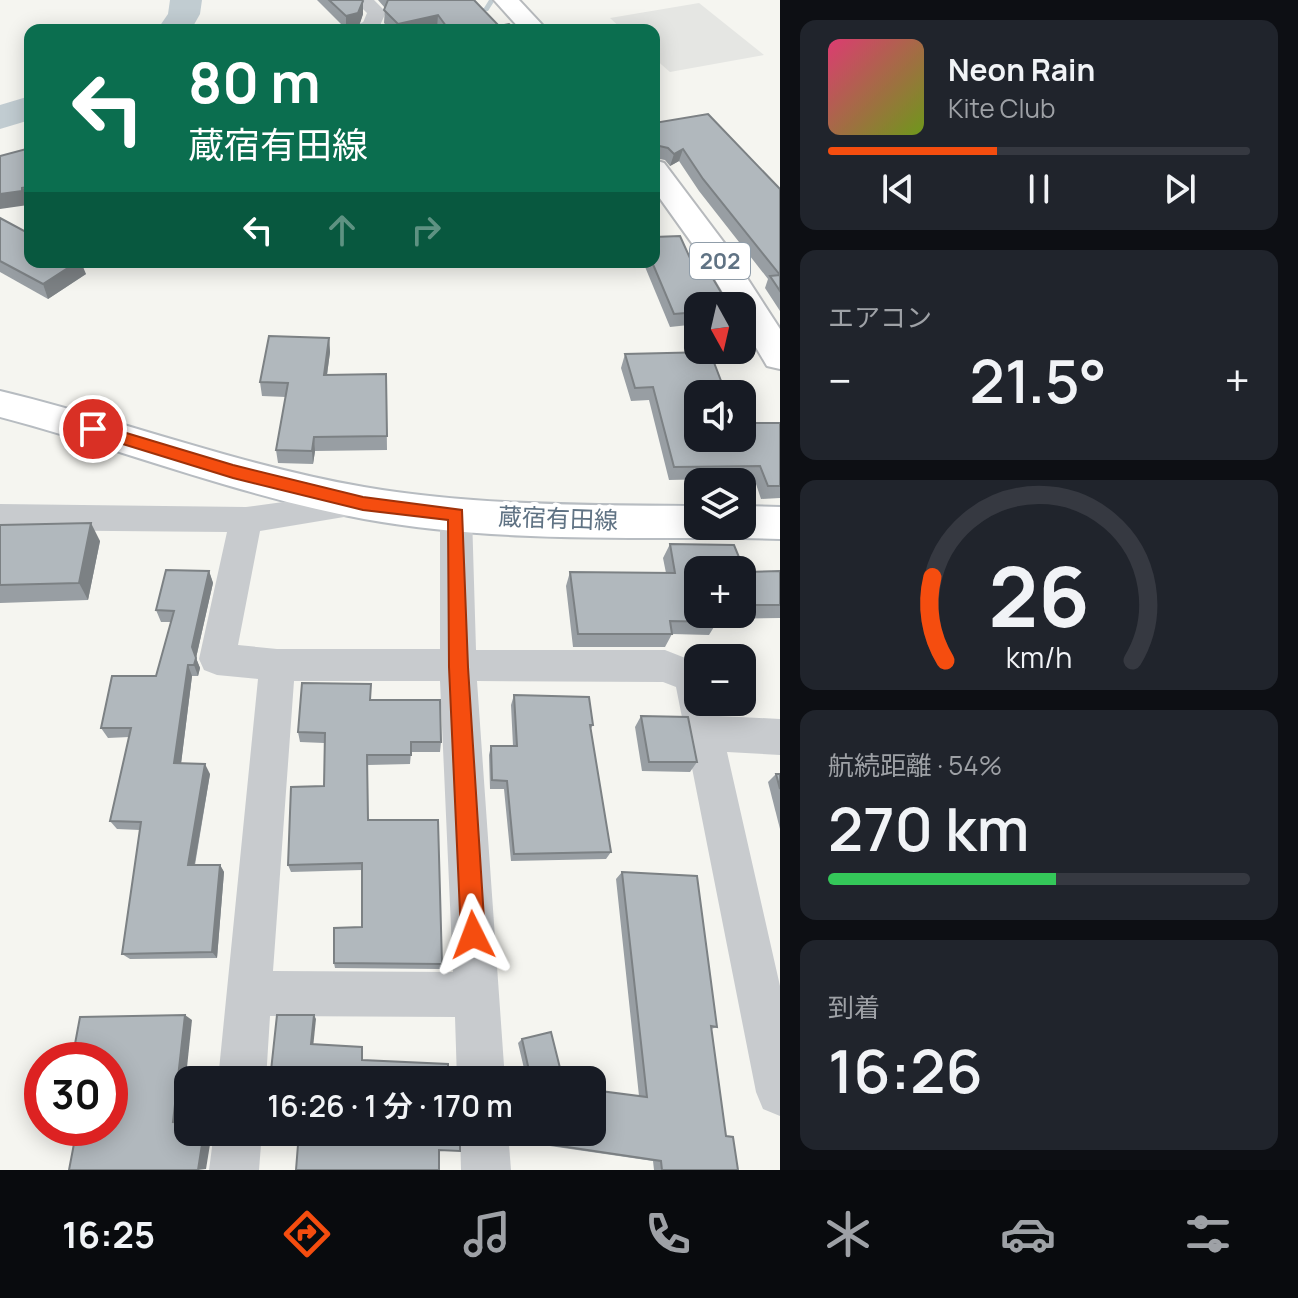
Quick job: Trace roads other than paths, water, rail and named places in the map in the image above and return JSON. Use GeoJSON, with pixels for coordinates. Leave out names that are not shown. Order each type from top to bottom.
{"type":"FeatureCollection","features":[{"type":"Feature","properties":{"kind":"main road"},"geometry":{"type":"LineString","coordinates":[[506,0],[529,24]]}},
{"type":"Feature","properties":{"kind":"main road","name":"202"},"geometry":{"type":"LineString","coordinates":[[660,177],[714,251],[780,357]]}},
{"type":"Feature","properties":{"kind":"main road","name":"蔵宿有田線"},"geometry":{"type":"LineString","coordinates":[[0,404],[233,472],[363,503],[456,515],[684,522]]}},
{"type":"Feature","properties":{"kind":"main road"},"geometry":{"type":"LineString","coordinates":[[756,522],[780,523]]}},
{"type":"Feature","properties":{"kind":"street"},"geometry":{"type":"LineString","coordinates":[[363,0],[377,12],[372,24]]}},
{"type":"Feature","properties":{"kind":"street"},"geometry":{"type":"LineString","coordinates":[[0,517],[246,520],[363,503]]}},
{"type":"Feature","properties":{"kind":"street"},"geometry":{"type":"LineString","coordinates":[[456,515],[458,667],[480,1066]]}},
{"type":"Feature","properties":{"kind":"street"},"geometry":{"type":"LineString","coordinates":[[246,520],[217,659],[277,665],[665,666],[692,677],[780,1092]]}},
{"type":"Feature","properties":{"kind":"street"},"geometry":{"type":"LineString","coordinates":[[243,1066],[277,665]]}},
{"type":"Feature","properties":{"kind":"street"},"geometry":{"type":"LineString","coordinates":[[704,733],[780,737]]}},
{"type":"Feature","properties":{"kind":"street"},"geometry":{"type":"LineString","coordinates":[[249,993],[476,995]]}},
{"type":"Feature","properties":{"kind":"street"},"geometry":{"type":"LineString","coordinates":[[234,1170],[237,1146]]}},
{"type":"Feature","properties":{"kind":"street"},"geometry":{"type":"LineString","coordinates":[[485,1146],[486,1170]]}},
{"type":"Feature","properties":{"kind":"waterway"},"geometry":{"type":"LineString","coordinates":[[178,24],[184,14],[186,0]]}},
{"type":"Feature","properties":{"kind":"waterway"},"geometry":{"type":"LineString","coordinates":[[471,10],[486,10],[492,0]]}},
{"type":"Feature","properties":{"kind":"waterway"},"geometry":{"type":"LineString","coordinates":[[362,24],[372,20]]}},
{"type":"Feature","properties":{"kind":"waterway"},"geometry":{"type":"LineString","coordinates":[[0,118],[24,109]]}}]}
